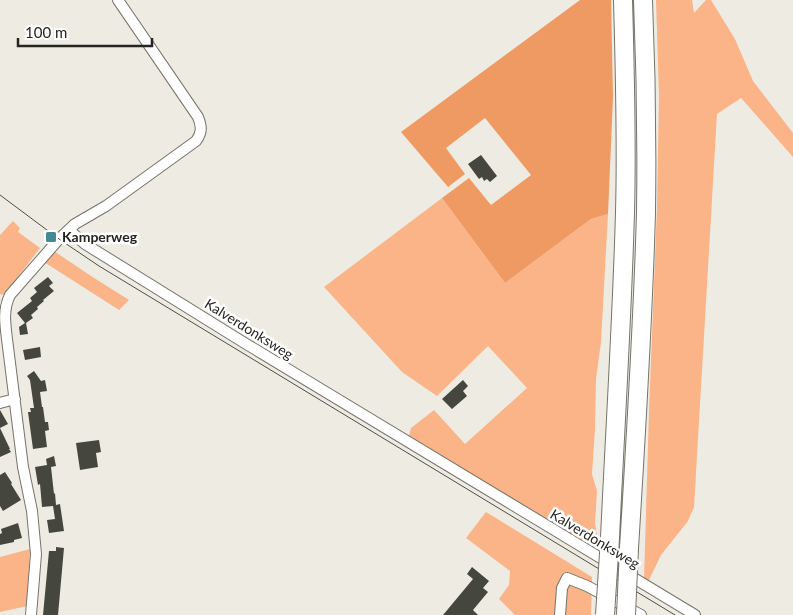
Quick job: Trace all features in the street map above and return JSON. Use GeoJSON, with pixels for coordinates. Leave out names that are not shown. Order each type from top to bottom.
{"type":"FeatureCollection","features":[{"type":"Feature","properties":{"kind":"highway"},"geometry":{"type":"LineString","coordinates":[[605,615],[625,211],[625,72],[622,0]]}},
{"type":"Feature","properties":{"kind":"highway"},"geometry":{"type":"LineString","coordinates":[[626,615],[642,331],[646,210],[646,73],[643,0]]}},
{"type":"Feature","properties":{"kind":"street"},"geometry":{"type":"LineString","coordinates":[[31,615],[36,554],[32,511],[23,467],[5,318],[7,300],[59,239],[75,224],[106,206],[196,141],[202,130],[198,117],[118,0]]}},
{"type":"Feature","properties":{"kind":"street","name":"Kalverdonksweg"},"geometry":{"type":"LineString","coordinates":[[69,230],[86,244],[243,342],[695,615]]}},
{"type":"Feature","properties":{"kind":"street"},"geometry":{"type":"LineString","coordinates":[[0,402],[15,399]]}},
{"type":"Feature","properties":{"kind":"street"},"geometry":{"type":"LineString","coordinates":[[560,615],[562,588],[567,578],[587,586],[641,615]]}},
{"type":"Feature","properties":{"kind":"shaded area"},"geometry":{"type":"Polygon","coordinates":[[[580,0],[611,0],[613,97],[608,214],[591,219],[505,283],[442,198],[469,178],[491,205],[531,175],[485,118],[446,148],[465,174],[448,187],[401,132],[580,0]]]}},
{"type":"Feature","properties":{"kind":"shaded area"},"geometry":{"type":"Polygon","coordinates":[[[656,0],[692,0],[694,13],[706,0],[711,0],[735,39],[753,81],[793,133],[793,157],[741,98],[717,114],[694,507],[688,521],[661,555],[649,580],[644,580],[657,208],[659,96],[656,0]]]}},
{"type":"Feature","properties":{"kind":"shaded area"},"geometry":{"type":"Polygon","coordinates":[[[442,198],[505,283],[591,219],[608,214],[601,342],[596,379],[592,474],[597,491],[596,550],[442,458],[409,436],[411,428],[434,410],[465,444],[527,388],[488,346],[437,396],[402,372],[324,287],[442,198]]]}},
{"type":"Feature","properties":{"kind":"shaded area"},"geometry":{"type":"Polygon","coordinates":[[[13,221],[20,228],[18,232],[40,248],[4,295],[0,294],[0,235],[13,221]]]}},
{"type":"Feature","properties":{"kind":"shaded area"},"geometry":{"type":"Polygon","coordinates":[[[54,251],[129,300],[119,310],[44,262],[54,251]]]}},
{"type":"Feature","properties":{"kind":"shaded area"},"geometry":{"type":"Polygon","coordinates":[[[486,512],[592,577],[591,615],[515,615],[499,599],[509,585],[510,571],[466,538],[486,512]]]}},
{"type":"Feature","properties":{"kind":"shaded area"},"geometry":{"type":"Polygon","coordinates":[[[30,549],[27,606],[0,612],[0,557],[30,549]]]}},
{"type":"Feature","properties":{"kind":"building"},"geometry":{"type":"Polygon","coordinates":[[[481,155],[497,176],[490,182],[487,179],[484,181],[482,177],[479,179],[468,164],[481,155]]]}},
{"type":"Feature","properties":{"kind":"building"},"geometry":{"type":"Polygon","coordinates":[[[48,277],[53,283],[49,286],[54,291],[43,300],[37,307],[38,309],[31,315],[33,318],[26,323],[28,334],[20,335],[19,327],[25,323],[17,313],[32,301],[30,298],[37,292],[34,288],[48,277]]]}},
{"type":"Feature","properties":{"kind":"building"},"geometry":{"type":"Polygon","coordinates":[[[40,347],[41,357],[25,360],[23,350],[40,347]]]}},
{"type":"Feature","properties":{"kind":"building"},"geometry":{"type":"Polygon","coordinates":[[[34,371],[41,381],[45,380],[47,391],[40,392],[45,422],[48,422],[49,430],[45,431],[47,447],[33,449],[28,412],[31,412],[30,408],[34,408],[30,380],[27,376],[34,371]]]}},
{"type":"Feature","properties":{"kind":"building"},"geometry":{"type":"Polygon","coordinates":[[[463,380],[468,386],[463,391],[467,396],[452,409],[442,399],[463,380]]]}},
{"type":"Feature","properties":{"kind":"building"},"geometry":{"type":"Polygon","coordinates":[[[0,410],[8,424],[0,428],[0,410]]]}},
{"type":"Feature","properties":{"kind":"building"},"geometry":{"type":"Polygon","coordinates":[[[0,428],[11,452],[0,457],[0,428]]]}},
{"type":"Feature","properties":{"kind":"building"},"geometry":{"type":"Polygon","coordinates":[[[99,440],[101,452],[96,453],[98,467],[80,470],[76,443],[99,440]]]}},
{"type":"Feature","properties":{"kind":"building"},"geometry":{"type":"Polygon","coordinates":[[[54,456],[56,466],[51,467],[54,494],[56,505],[60,504],[64,531],[49,533],[47,520],[55,519],[53,506],[42,507],[40,484],[38,485],[35,467],[47,465],[46,459],[54,456]]]}},
{"type":"Feature","properties":{"kind":"building"},"geometry":{"type":"Polygon","coordinates":[[[5,472],[21,500],[3,511],[0,506],[0,475],[5,472]]]}},
{"type":"Feature","properties":{"kind":"building"},"geometry":{"type":"Polygon","coordinates":[[[18,523],[22,538],[0,545],[1,529],[18,523]]]}},
{"type":"Feature","properties":{"kind":"building"},"geometry":{"type":"Polygon","coordinates":[[[56,547],[64,548],[58,615],[43,615],[49,551],[56,551],[56,547]]]}},
{"type":"Feature","properties":{"kind":"building"},"geometry":{"type":"Polygon","coordinates":[[[472,567],[489,581],[483,588],[488,592],[473,610],[478,615],[443,615],[473,579],[467,574],[472,567]]]}},
{"type":"Feature","properties":{"kind":"tram line"},"geometry":{"type":"LineString","coordinates":[[0,195],[99,266],[675,615]]}},
{"type":"Feature","properties":{"kind":"place","name":"Kamperweg"},"geometry":{"type":"Point","coordinates":[51,237]}}]}
